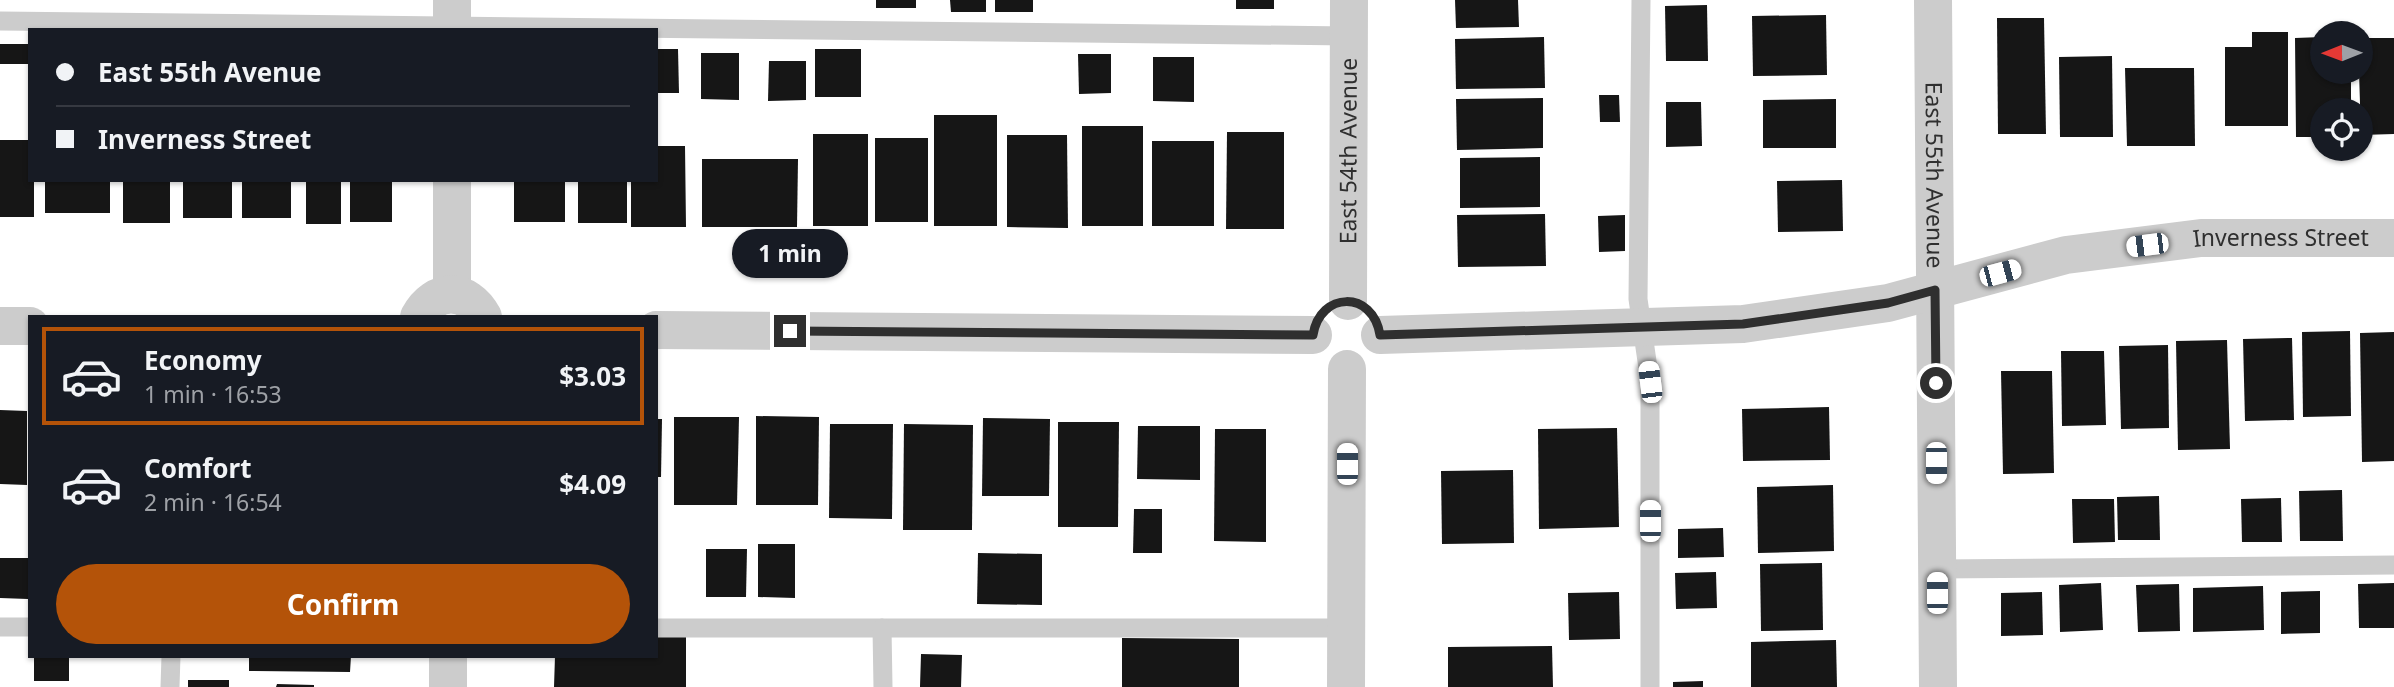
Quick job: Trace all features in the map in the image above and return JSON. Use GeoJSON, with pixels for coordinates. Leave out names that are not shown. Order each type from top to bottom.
{"type":"FeatureCollection","features":[{"type":"Feature","properties":{"kind":"street","name":"East 55th Avenue"},"geometry":{"type":"LineString","coordinates":[[1933,0],[1938,687]]}},
{"type":"Feature","properties":{"kind":"street","name":"East 54th Avenue"},"geometry":{"type":"LineString","coordinates":[[1348,301],[1349,18]]}},
{"type":"Feature","properties":{"kind":"street"},"geometry":{"type":"LineString","coordinates":[[452,182],[452,294]]}},
{"type":"Feature","properties":{"kind":"street","name":"Inverness Street"},"geometry":{"type":"LineString","coordinates":[[1380,335],[1743,324],[1888,303],[2066,255],[2201,238],[2394,238]]}},
{"type":"Feature","properties":{"kind":"street"},"geometry":{"type":"LineString","coordinates":[[421,315],[432,300],[452,294],[472,302],[482,315]]}},
{"type":"Feature","properties":{"kind":"street"},"geometry":{"type":"LineString","coordinates":[[1348,301],[1358,303],[1374,315],[1380,335],[1374,354],[1367,362],[1347,369],[1327,362],[1320,355],[1313,335],[1315,324],[1328,307],[1348,301]]}},
{"type":"Feature","properties":{"kind":"street"},"geometry":{"type":"LineString","coordinates":[[0,326],[28,327]]}},
{"type":"Feature","properties":{"kind":"street"},"geometry":{"type":"LineString","coordinates":[[658,330],[1313,335]]}},
{"type":"Feature","properties":{"kind":"street"},"geometry":{"type":"LineString","coordinates":[[1346,687],[1347,369]]}},
{"type":"Feature","properties":{"kind":"street"},"geometry":{"type":"LineString","coordinates":[[448,658],[448,687]]}},
{"type":"Feature","properties":{"kind":"lane"},"geometry":{"type":"LineString","coordinates":[[1641,0],[1638,299],[1650,382],[1650,687]]}},
{"type":"Feature","properties":{"kind":"lane"},"geometry":{"type":"LineString","coordinates":[[0,22],[1349,18]]}},
{"type":"Feature","properties":{"kind":"lane"},"geometry":{"type":"LineString","coordinates":[[1937,569],[2394,565]]}},
{"type":"Feature","properties":{"kind":"lane"},"geometry":{"type":"LineString","coordinates":[[0,626],[28,627]]}},
{"type":"Feature","properties":{"kind":"lane"},"geometry":{"type":"LineString","coordinates":[[658,628],[1347,628]]}},
{"type":"Feature","properties":{"kind":"lane"},"geometry":{"type":"LineString","coordinates":[[882,628],[883,687]]}},
{"type":"Feature","properties":{"kind":"lane"},"geometry":{"type":"LineString","coordinates":[[170,687],[171,658]]}},
{"type":"Feature","properties":{"kind":"building"},"geometry":{"type":"Polygon","coordinates":[[[876,0],[916,0],[916,8],[876,8],[876,0]]]}},
{"type":"Feature","properties":{"kind":"building"},"geometry":{"type":"Polygon","coordinates":[[[950,0],[986,0],[986,12],[951,12],[950,0]]]}},
{"type":"Feature","properties":{"kind":"building"},"geometry":{"type":"Polygon","coordinates":[[[995,0],[1033,0],[1033,12],[995,12],[995,0]]]}},
{"type":"Feature","properties":{"kind":"building"},"geometry":{"type":"Polygon","coordinates":[[[1236,0],[1274,0],[1274,9],[1236,9],[1236,0]]]}},
{"type":"Feature","properties":{"kind":"building"},"geometry":{"type":"Polygon","coordinates":[[[1455,0],[1518,0],[1519,27],[1456,28],[1455,0]]]}},
{"type":"Feature","properties":{"kind":"building"},"geometry":{"type":"Polygon","coordinates":[[[1707,5],[1708,61],[1666,61],[1665,6],[1707,5]]]}},
{"type":"Feature","properties":{"kind":"building"},"geometry":{"type":"Polygon","coordinates":[[[1826,15],[1827,75],[1753,76],[1752,16],[1826,15]]]}},
{"type":"Feature","properties":{"kind":"building"},"geometry":{"type":"Polygon","coordinates":[[[1997,18],[2044,18],[2046,134],[1998,134],[1997,18]]]}},
{"type":"Feature","properties":{"kind":"building"},"geometry":{"type":"Polygon","coordinates":[[[2252,32],[2288,32],[2288,126],[2225,126],[2225,47],[2252,47],[2252,32]]]}},
{"type":"Feature","properties":{"kind":"building"},"geometry":{"type":"Polygon","coordinates":[[[1544,37],[1545,88],[1456,89],[1455,39],[1544,37]]]}},
{"type":"Feature","properties":{"kind":"building"},"geometry":{"type":"Polygon","coordinates":[[[2310,37],[2310,84],[2351,84],[2351,98],[2310,98],[2310,137],[2296,137],[2295,38],[2310,37]]]}},
{"type":"Feature","properties":{"kind":"building"},"geometry":{"type":"Polygon","coordinates":[[[2373,38],[2394,38],[2394,134],[2373,135],[2373,98],[2360,98],[2359,84],[2373,84],[2373,38]]]}},
{"type":"Feature","properties":{"kind":"building"},"geometry":{"type":"Polygon","coordinates":[[[0,44],[28,44],[28,64],[0,64],[0,44]]]}},
{"type":"Feature","properties":{"kind":"building"},"geometry":{"type":"Polygon","coordinates":[[[658,49],[678,49],[679,93],[658,93],[658,49]]]}},
{"type":"Feature","properties":{"kind":"building"},"geometry":{"type":"Polygon","coordinates":[[[815,49],[861,49],[861,97],[815,97],[815,49]]]}},
{"type":"Feature","properties":{"kind":"building"},"geometry":{"type":"Polygon","coordinates":[[[701,53],[739,53],[739,100],[701,99],[701,53]]]}},
{"type":"Feature","properties":{"kind":"building"},"geometry":{"type":"Polygon","coordinates":[[[1078,54],[1111,54],[1111,93],[1079,94],[1078,54]]]}},
{"type":"Feature","properties":{"kind":"building"},"geometry":{"type":"Polygon","coordinates":[[[2112,56],[2113,137],[2060,137],[2059,57],[2112,56]]]}},
{"type":"Feature","properties":{"kind":"building"},"geometry":{"type":"Polygon","coordinates":[[[1153,57],[1194,57],[1194,102],[1153,101],[1153,57]]]}},
{"type":"Feature","properties":{"kind":"building"},"geometry":{"type":"Polygon","coordinates":[[[769,61],[806,61],[806,100],[768,101],[769,61]]]}},
{"type":"Feature","properties":{"kind":"building"},"geometry":{"type":"Polygon","coordinates":[[[2125,68],[2194,68],[2195,146],[2127,146],[2125,68]]]}},
{"type":"Feature","properties":{"kind":"building"},"geometry":{"type":"Polygon","coordinates":[[[1599,95],[1619,95],[1620,122],[1600,122],[1599,95]]]}},
{"type":"Feature","properties":{"kind":"building"},"geometry":{"type":"Polygon","coordinates":[[[1543,98],[1543,148],[1457,150],[1456,99],[1543,98]]]}},
{"type":"Feature","properties":{"kind":"building"},"geometry":{"type":"Polygon","coordinates":[[[1836,99],[1836,148],[1763,148],[1763,100],[1836,99]]]}},
{"type":"Feature","properties":{"kind":"building"},"geometry":{"type":"Polygon","coordinates":[[[1666,102],[1701,102],[1702,146],[1666,147],[1666,102]]]}},
{"type":"Feature","properties":{"kind":"building"},"geometry":{"type":"Polygon","coordinates":[[[934,115],[997,115],[997,226],[934,226],[934,115]]]}},
{"type":"Feature","properties":{"kind":"building"},"geometry":{"type":"Polygon","coordinates":[[[1082,126],[1143,126],[1143,226],[1082,226],[1082,126]]]}},
{"type":"Feature","properties":{"kind":"building"},"geometry":{"type":"Polygon","coordinates":[[[1227,132],[1284,132],[1284,229],[1226,229],[1227,132]]]}},
{"type":"Feature","properties":{"kind":"building"},"geometry":{"type":"Polygon","coordinates":[[[813,134],[868,134],[868,226],[813,226],[813,134]]]}},
{"type":"Feature","properties":{"kind":"building"},"geometry":{"type":"Polygon","coordinates":[[[1007,135],[1067,135],[1068,228],[1007,227],[1007,135]]]}},
{"type":"Feature","properties":{"kind":"building"},"geometry":{"type":"Polygon","coordinates":[[[875,138],[928,138],[928,222],[875,222],[875,138]]]}},
{"type":"Feature","properties":{"kind":"building"},"geometry":{"type":"Polygon","coordinates":[[[0,140],[28,140],[28,182],[34,182],[34,217],[0,217],[0,140]]]}},
{"type":"Feature","properties":{"kind":"building"},"geometry":{"type":"Polygon","coordinates":[[[1152,141],[1214,141],[1214,226],[1152,226],[1152,141]]]}},
{"type":"Feature","properties":{"kind":"building"},"geometry":{"type":"Polygon","coordinates":[[[658,146],[685,146],[686,227],[631,227],[631,182],[658,182],[658,146]]]}},
{"type":"Feature","properties":{"kind":"building"},"geometry":{"type":"Polygon","coordinates":[[[1540,157],[1540,207],[1460,208],[1460,158],[1540,157]]]}},
{"type":"Feature","properties":{"kind":"building"},"geometry":{"type":"Polygon","coordinates":[[[702,159],[798,159],[797,227],[702,227],[702,159]]]}},
{"type":"Feature","properties":{"kind":"building"},"geometry":{"type":"Polygon","coordinates":[[[1842,180],[1843,231],[1778,232],[1777,181],[1842,180]]]}},
{"type":"Feature","properties":{"kind":"building"},"geometry":{"type":"Polygon","coordinates":[[[45,182],[110,182],[110,213],[45,213],[45,182]]]}},
{"type":"Feature","properties":{"kind":"building"},"geometry":{"type":"Polygon","coordinates":[[[123,182],[170,182],[170,223],[123,223],[123,182]]]}},
{"type":"Feature","properties":{"kind":"building"},"geometry":{"type":"Polygon","coordinates":[[[183,182],[232,182],[232,218],[183,218],[183,182]]]}},
{"type":"Feature","properties":{"kind":"building"},"geometry":{"type":"Polygon","coordinates":[[[242,182],[291,182],[291,218],[242,218],[242,182]]]}},
{"type":"Feature","properties":{"kind":"building"},"geometry":{"type":"Polygon","coordinates":[[[306,182],[341,182],[341,224],[306,224],[306,182]]]}},
{"type":"Feature","properties":{"kind":"building"},"geometry":{"type":"Polygon","coordinates":[[[350,182],[392,182],[392,222],[350,222],[350,182]]]}},
{"type":"Feature","properties":{"kind":"building"},"geometry":{"type":"Polygon","coordinates":[[[514,182],[565,182],[565,222],[514,222],[514,182]]]}},
{"type":"Feature","properties":{"kind":"building"},"geometry":{"type":"Polygon","coordinates":[[[578,182],[627,182],[627,223],[578,223],[578,182]]]}},
{"type":"Feature","properties":{"kind":"building"},"geometry":{"type":"Polygon","coordinates":[[[1545,214],[1546,266],[1458,267],[1457,215],[1545,214]]]}},
{"type":"Feature","properties":{"kind":"building"},"geometry":{"type":"Polygon","coordinates":[[[1625,215],[1625,251],[1599,252],[1598,216],[1625,215]]]}},
{"type":"Feature","properties":{"kind":"building"},"geometry":{"type":"Polygon","coordinates":[[[2350,331],[2351,416],[2303,417],[2302,332],[2350,331]]]}},
{"type":"Feature","properties":{"kind":"building"},"geometry":{"type":"Polygon","coordinates":[[[2394,332],[2394,461],[2362,462],[2360,333],[2394,332]]]}},
{"type":"Feature","properties":{"kind":"building"},"geometry":{"type":"Polygon","coordinates":[[[2292,338],[2294,420],[2245,421],[2243,339],[2292,338]]]}},
{"type":"Feature","properties":{"kind":"building"},"geometry":{"type":"Polygon","coordinates":[[[2227,340],[2230,449],[2178,450],[2176,341],[2227,340]]]}},
{"type":"Feature","properties":{"kind":"building"},"geometry":{"type":"Polygon","coordinates":[[[2168,345],[2169,428],[2121,429],[2119,346],[2168,345]]]}},
{"type":"Feature","properties":{"kind":"building"},"geometry":{"type":"Polygon","coordinates":[[[2061,351],[2104,351],[2106,425],[2062,426],[2061,351]]]}},
{"type":"Feature","properties":{"kind":"building"},"geometry":{"type":"Polygon","coordinates":[[[2001,371],[2052,371],[2054,473],[2003,474],[2001,371]]]}},
{"type":"Feature","properties":{"kind":"building"},"geometry":{"type":"Polygon","coordinates":[[[1829,407],[1830,460],[1743,461],[1742,409],[1829,407]]]}},
{"type":"Feature","properties":{"kind":"building"},"geometry":{"type":"Polygon","coordinates":[[[0,410],[27,411],[27,485],[0,484],[0,410]]]}},
{"type":"Feature","properties":{"kind":"building"},"geometry":{"type":"Polygon","coordinates":[[[756,416],[819,417],[818,505],[756,505],[756,416]]]}},
{"type":"Feature","properties":{"kind":"building"},"geometry":{"type":"Polygon","coordinates":[[[674,417],[739,417],[737,505],[674,505],[674,417]]]}},
{"type":"Feature","properties":{"kind":"building"},"geometry":{"type":"Polygon","coordinates":[[[983,418],[1050,419],[1049,496],[982,496],[983,418]]]}},
{"type":"Feature","properties":{"kind":"building"},"geometry":{"type":"Polygon","coordinates":[[[658,419],[662,419],[661,477],[658,477],[658,419]]]}},
{"type":"Feature","properties":{"kind":"building"},"geometry":{"type":"Polygon","coordinates":[[[1058,422],[1119,422],[1118,527],[1058,527],[1058,422]]]}},
{"type":"Feature","properties":{"kind":"building"},"geometry":{"type":"Polygon","coordinates":[[[830,424],[893,424],[892,519],[829,518],[830,424]]]}},
{"type":"Feature","properties":{"kind":"building"},"geometry":{"type":"Polygon","coordinates":[[[904,424],[973,425],[972,530],[903,530],[904,424]]]}},
{"type":"Feature","properties":{"kind":"building"},"geometry":{"type":"Polygon","coordinates":[[[1138,426],[1200,426],[1200,480],[1137,479],[1138,426]]]}},
{"type":"Feature","properties":{"kind":"building"},"geometry":{"type":"Polygon","coordinates":[[[1617,428],[1619,527],[1539,529],[1538,429],[1617,428]]]}},
{"type":"Feature","properties":{"kind":"building"},"geometry":{"type":"Polygon","coordinates":[[[1215,429],[1266,429],[1266,542],[1214,541],[1215,429]]]}},
{"type":"Feature","properties":{"kind":"building"},"geometry":{"type":"Polygon","coordinates":[[[1513,470],[1514,543],[1442,544],[1441,471],[1513,470]]]}},
{"type":"Feature","properties":{"kind":"building"},"geometry":{"type":"Polygon","coordinates":[[[1833,485],[1834,551],[1758,553],[1757,487],[1833,485]]]}},
{"type":"Feature","properties":{"kind":"building"},"geometry":{"type":"Polygon","coordinates":[[[2342,490],[2343,541],[2300,541],[2299,491],[2342,490]]]}},
{"type":"Feature","properties":{"kind":"building"},"geometry":{"type":"Polygon","coordinates":[[[2159,496],[2160,540],[2118,540],[2117,497],[2159,496]]]}},
{"type":"Feature","properties":{"kind":"building"},"geometry":{"type":"Polygon","coordinates":[[[2281,498],[2282,542],[2242,542],[2241,499],[2281,498]]]}},
{"type":"Feature","properties":{"kind":"building"},"geometry":{"type":"Polygon","coordinates":[[[2072,499],[2114,499],[2115,542],[2073,543],[2072,499]]]}},
{"type":"Feature","properties":{"kind":"building"},"geometry":{"type":"Polygon","coordinates":[[[1134,509],[1162,509],[1162,553],[1133,553],[1134,509]]]}},
{"type":"Feature","properties":{"kind":"building"},"geometry":{"type":"Polygon","coordinates":[[[1723,528],[1724,557],[1678,558],[1678,529],[1723,528]]]}},
{"type":"Feature","properties":{"kind":"building"},"geometry":{"type":"Polygon","coordinates":[[[758,544],[795,544],[795,598],[758,597],[758,544]]]}},
{"type":"Feature","properties":{"kind":"building"},"geometry":{"type":"Polygon","coordinates":[[[706,549],[747,549],[746,597],[706,597],[706,549]]]}},
{"type":"Feature","properties":{"kind":"building"},"geometry":{"type":"Polygon","coordinates":[[[978,553],[1042,554],[1042,605],[977,604],[978,553]]]}},
{"type":"Feature","properties":{"kind":"building"},"geometry":{"type":"Polygon","coordinates":[[[0,558],[28,558],[28,599],[0,598],[0,558]]]}},
{"type":"Feature","properties":{"kind":"building"},"geometry":{"type":"Polygon","coordinates":[[[1822,563],[1823,630],[1761,631],[1760,564],[1822,563]]]}},
{"type":"Feature","properties":{"kind":"building"},"geometry":{"type":"Polygon","coordinates":[[[1716,572],[1717,608],[1676,609],[1675,573],[1716,572]]]}},
{"type":"Feature","properties":{"kind":"building"},"geometry":{"type":"Polygon","coordinates":[[[2101,583],[2103,630],[2060,632],[2059,585],[2101,583]]]}},
{"type":"Feature","properties":{"kind":"building"},"geometry":{"type":"Polygon","coordinates":[[[2394,583],[2394,628],[2359,628],[2358,584],[2394,583]]]}},
{"type":"Feature","properties":{"kind":"building"},"geometry":{"type":"Polygon","coordinates":[[[2179,584],[2180,631],[2138,632],[2136,585],[2179,584]]]}},
{"type":"Feature","properties":{"kind":"building"},"geometry":{"type":"Polygon","coordinates":[[[2263,586],[2264,630],[2193,632],[2193,588],[2263,586]]]}},
{"type":"Feature","properties":{"kind":"building"},"geometry":{"type":"Polygon","coordinates":[[[2320,591],[2320,633],[2281,634],[2281,592],[2320,591]]]}},
{"type":"Feature","properties":{"kind":"building"},"geometry":{"type":"Polygon","coordinates":[[[1619,592],[1620,639],[1569,640],[1568,593],[1619,592]]]}},
{"type":"Feature","properties":{"kind":"building"},"geometry":{"type":"Polygon","coordinates":[[[2042,592],[2043,635],[2001,636],[2001,593],[2042,592]]]}},
{"type":"Feature","properties":{"kind":"building"},"geometry":{"type":"Polygon","coordinates":[[[658,637],[686,637],[686,687],[554,687],[555,658],[658,658],[658,637]]]}},
{"type":"Feature","properties":{"kind":"building"},"geometry":{"type":"Polygon","coordinates":[[[1122,638],[1239,639],[1239,687],[1122,687],[1122,638]]]}},
{"type":"Feature","properties":{"kind":"building"},"geometry":{"type":"Polygon","coordinates":[[[1836,640],[1837,687],[1751,687],[1751,642],[1836,640]]]}},
{"type":"Feature","properties":{"kind":"building"},"geometry":{"type":"Polygon","coordinates":[[[1552,646],[1553,687],[1448,687],[1448,647],[1552,646]]]}},
{"type":"Feature","properties":{"kind":"building"},"geometry":{"type":"Polygon","coordinates":[[[921,654],[962,655],[961,687],[920,687],[921,654]]]}},
{"type":"Feature","properties":{"kind":"building"},"geometry":{"type":"Polygon","coordinates":[[[34,658],[69,658],[69,681],[34,681],[34,658]]]}},
{"type":"Feature","properties":{"kind":"building"},"geometry":{"type":"Polygon","coordinates":[[[249,658],[351,658],[350,672],[249,671],[249,658]]]}},
{"type":"Feature","properties":{"kind":"building"},"geometry":{"type":"Polygon","coordinates":[[[188,680],[229,680],[229,687],[188,687],[188,680]]]}},
{"type":"Feature","properties":{"kind":"building"},"geometry":{"type":"Polygon","coordinates":[[[1703,681],[1703,687],[1673,687],[1673,682],[1703,681]]]}},
{"type":"Feature","properties":{"kind":"building"},"geometry":{"type":"Polygon","coordinates":[[[277,684],[314,685],[314,687],[276,687],[277,684]]]}},
{"type":"Feature","properties":{"kind":"route"},"geometry":{"type":"LineString","coordinates":[[790,331],[1313,335],[1315,324],[1328,307],[1348,301],[1358,303],[1374,315],[1380,335],[1644,328],[1743,324],[1888,303],[1935,290],[1936,383]]}}]}
